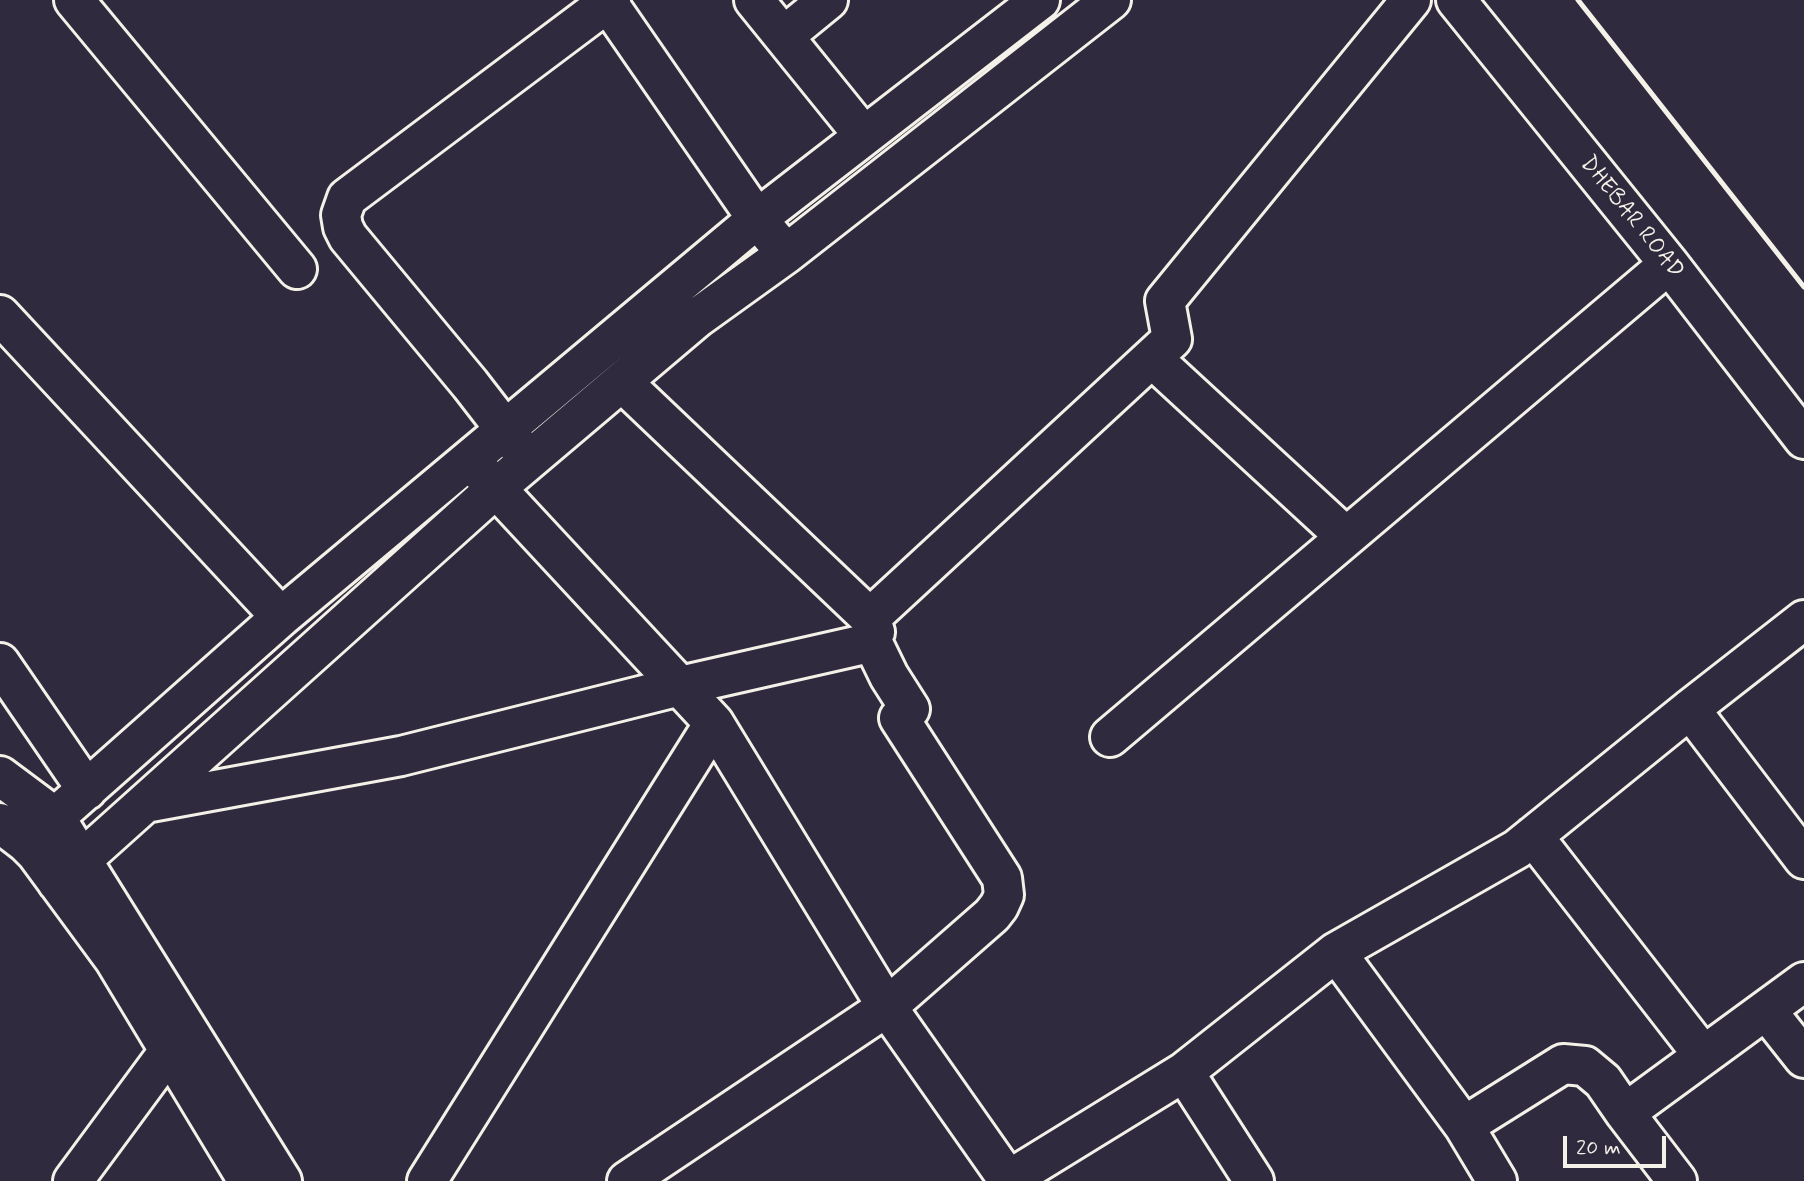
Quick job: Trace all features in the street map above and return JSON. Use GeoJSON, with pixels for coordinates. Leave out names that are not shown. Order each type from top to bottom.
{"type":"FeatureCollection","features":[{"type":"Feature","properties":{"kind":"street"},"geometry":{"type":"LineString","coordinates":[[74,0],[297,269]]}},
{"type":"Feature","properties":{"kind":"street"},"geometry":{"type":"LineString","coordinates":[[754,0],[864,136]]}},
{"type":"Feature","properties":{"kind":"street"},"geometry":{"type":"LineString","coordinates":[[784,36],[828,0]]}},
{"type":"Feature","properties":{"kind":"street"},"geometry":{"type":"LineString","coordinates":[[282,1181],[177,1039],[69,870],[36,853],[13,833],[71,804],[281,617],[757,219],[1040,0]]}},
{"type":"Feature","properties":{"kind":"street"},"geometry":{"type":"LineString","coordinates":[[69,870],[495,489],[697,318],[786,254],[1111,0]]}},
{"type":"Feature","properties":{"kind":"street"},"geometry":{"type":"LineString","coordinates":[[0,776],[71,804],[144,803],[401,756],[680,686],[865,644],[870,628],[1172,339],[1165,301],[1411,0]]}},
{"type":"Feature","properties":{"kind":"street","name":"DHEBAR ROAD"},"geometry":{"type":"LineString","coordinates":[[1456,0],[1669,264],[1804,439]]}},
{"type":"Feature","properties":{"kind":"street"},"geometry":{"type":"LineString","coordinates":[[529,460],[348,237],[341,215],[347,198],[608,1],[757,219],[786,254]]}},
{"type":"Feature","properties":{"kind":"street"},"geometry":{"type":"LineString","coordinates":[[1110,737],[1669,264]]}},
{"type":"Feature","properties":{"kind":"street"},"geometry":{"type":"LineString","coordinates":[[0,315],[281,617]]}},
{"type":"Feature","properties":{"kind":"street"},"geometry":{"type":"LineString","coordinates":[[1166,371],[1346,537]]}},
{"type":"Feature","properties":{"kind":"street"},"geometry":{"type":"LineString","coordinates":[[622,382],[870,628],[905,713],[1002,878],[1004,895],[992,915],[887,1007],[627,1181]]}},
{"type":"Feature","properties":{"kind":"street"},"geometry":{"type":"LineString","coordinates":[[470,459],[715,723],[887,1007],[1008,1181],[1185,1072],[1336,953],[1517,849],[1804,620]]}},
{"type":"Feature","properties":{"kind":"street"},"geometry":{"type":"LineString","coordinates":[[0,663],[71,804],[69,870]]}},
{"type":"Feature","properties":{"kind":"street"},"geometry":{"type":"LineString","coordinates":[[1690,709],[1804,859]]}},
{"type":"Feature","properties":{"kind":"street"},"geometry":{"type":"LineString","coordinates":[[427,1181],[715,723]]}},
{"type":"Feature","properties":{"kind":"street"},"geometry":{"type":"LineString","coordinates":[[1533,836],[1703,1055]]}},
{"type":"Feature","properties":{"kind":"street"},"geometry":{"type":"LineString","coordinates":[[1336,953],[1464,1126],[1497,1181]]}},
{"type":"Feature","properties":{"kind":"street"},"geometry":{"type":"LineString","coordinates":[[1625,1113],[1804,982]]}},
{"type":"Feature","properties":{"kind":"street"},"geometry":{"type":"LineString","coordinates":[[1766,1010],[1804,1058]]}},
{"type":"Feature","properties":{"kind":"street"},"geometry":{"type":"LineString","coordinates":[[73,1181],[177,1039]]}},
{"type":"Feature","properties":{"kind":"street"},"geometry":{"type":"LineString","coordinates":[[177,1039],[248,1181]]}},
{"type":"Feature","properties":{"kind":"street"},"geometry":{"type":"LineString","coordinates":[[1464,1126],[1563,1064],[1585,1066],[1603,1081],[1677,1181]]}},
{"type":"Feature","properties":{"kind":"street"},"geometry":{"type":"LineString","coordinates":[[1185,1072],[1254,1181]]}},
{"type":"Feature","properties":{"kind":"railway"},"geometry":{"type":"LineString","coordinates":[[1578,0],[1804,287]]}}]}
